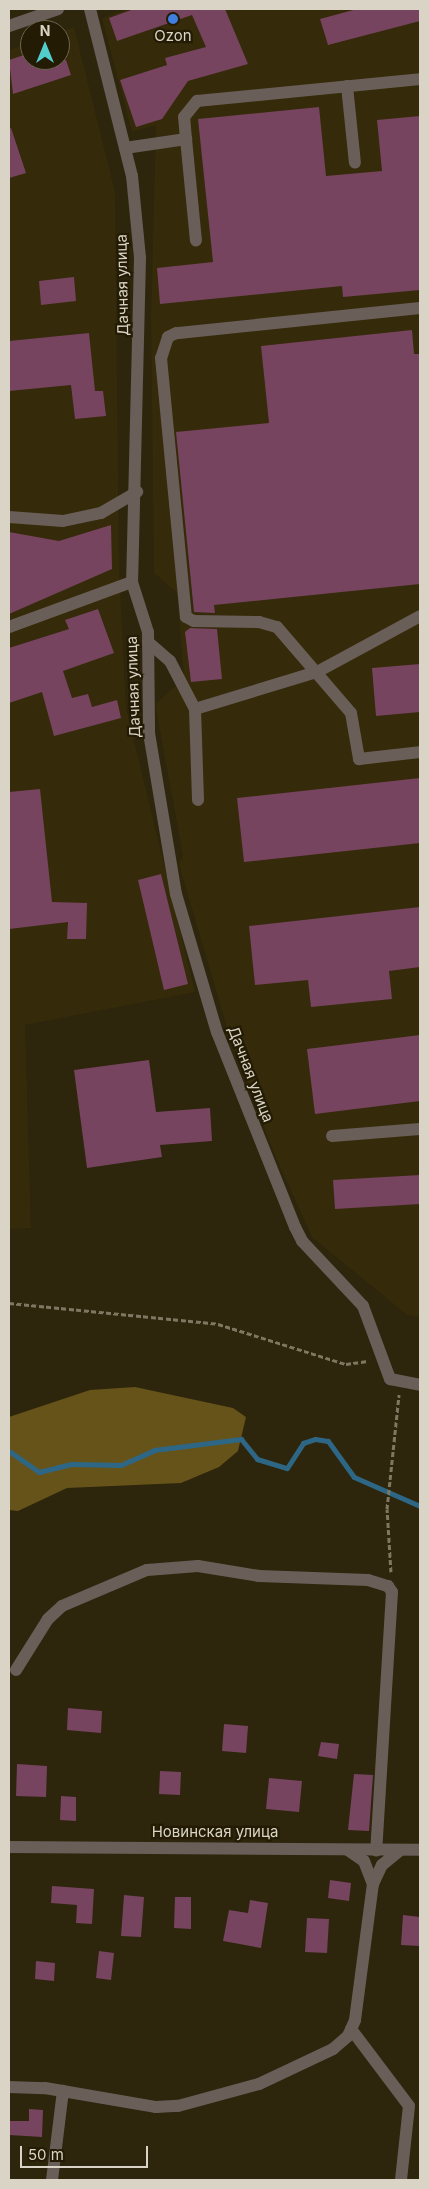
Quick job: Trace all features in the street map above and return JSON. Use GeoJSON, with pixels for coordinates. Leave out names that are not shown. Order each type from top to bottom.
{"type":"FeatureCollection","features":[{"type":"Feature","properties":{"kind":"street"},"geometry":{"type":"LineString","coordinates":[[9,26],[58,9]]}},
{"type":"Feature","properties":{"kind":"street","name":"Дачная улица"},"geometry":{"type":"LineString","coordinates":[[90,9],[125,148],[140,258],[137,492],[132,582],[148,642],[149,733],[176,894],[217,1032],[302,1241],[363,1306],[390,1379]]}},
{"type":"Feature","properties":{"kind":"street"},"geometry":{"type":"LineString","coordinates":[[196,241],[184,117],[197,101],[420,79]]}},
{"type":"Feature","properties":{"kind":"street"},"geometry":{"type":"LineString","coordinates":[[348,86],[354,162]]}},
{"type":"Feature","properties":{"kind":"street"},"geometry":{"type":"LineString","coordinates":[[125,148],[186,139]]}},
{"type":"Feature","properties":{"kind":"street"},"geometry":{"type":"LineString","coordinates":[[420,308],[176,333],[163,345],[178,570],[186,617],[194,621],[259,622],[277,627],[351,713],[359,759],[420,752]]}},
{"type":"Feature","properties":{"kind":"street"},"geometry":{"type":"LineString","coordinates":[[9,517],[63,521],[101,512],[137,492]]}},
{"type":"Feature","properties":{"kind":"street"},"geometry":{"type":"LineString","coordinates":[[9,628],[132,582]]}},
{"type":"Feature","properties":{"kind":"street"},"geometry":{"type":"LineString","coordinates":[[195,708],[317,672],[420,616]]}},
{"type":"Feature","properties":{"kind":"street"},"geometry":{"type":"LineString","coordinates":[[148,642],[170,661],[195,708],[198,800]]}},
{"type":"Feature","properties":{"kind":"street"},"geometry":{"type":"LineString","coordinates":[[332,1136],[420,1129]]}},
{"type":"Feature","properties":{"kind":"street"},"geometry":{"type":"LineString","coordinates":[[390,1379],[420,1385]]}},
{"type":"Feature","properties":{"kind":"street"},"geometry":{"type":"LineString","coordinates":[[16,1670],[48,1619],[62,1606],[147,1570],[198,1566],[259,1576],[368,1580],[388,1586],[392,1592],[376,1851]]}},
{"type":"Feature","properties":{"kind":"street","name":"Новинская улица"},"geometry":{"type":"LineString","coordinates":[[9,1847],[420,1850]]}},
{"type":"Feature","properties":{"kind":"street"},"geometry":{"type":"LineString","coordinates":[[348,1850],[364,1861],[373,1884]]}},
{"type":"Feature","properties":{"kind":"street"},"geometry":{"type":"LineString","coordinates":[[9,2087],[63,2091],[156,2107],[205,2100],[308,2064],[334,2050],[351,2029],[373,1884],[382,1865],[399,1851]]}},
{"type":"Feature","properties":{"kind":"street"},"geometry":{"type":"LineString","coordinates":[[351,2029],[409,2106],[401,2180]]}},
{"type":"Feature","properties":{"kind":"street"},"geometry":{"type":"LineString","coordinates":[[52,2180],[63,2091]]}},
{"type":"Feature","properties":{"kind":"path"},"geometry":{"type":"LineString","coordinates":[[9,1303],[218,1324],[346,1364],[384,1360]]}},
{"type":"Feature","properties":{"kind":"path"},"geometry":{"type":"LineString","coordinates":[[390,1379],[402,1399],[388,1480],[387,1510],[392,1592]]}},
{"type":"Feature","properties":{"kind":"shaded area"},"geometry":{"type":"Polygon","coordinates":[[[127,9],[420,9],[420,1317],[407,1315],[312,1237],[274,1153],[227,1027],[179,865],[183,855],[155,704],[184,679],[177,593],[154,573],[151,317],[156,125],[132,132],[102,18],[127,9]]]}},
{"type":"Feature","properties":{"kind":"shaded area"},"geometry":{"type":"Polygon","coordinates":[[[74,27],[115,192],[119,569],[126,708],[195,992],[25,1025],[31,1228],[9,1229],[9,50],[20,46],[20,70],[70,70],[70,28],[74,27]]]}},
{"type":"Feature","properties":{"kind":"shaded area"},"geometry":{"type":"Polygon","coordinates":[[[135,1387],[233,1408],[246,1417],[238,1451],[219,1467],[181,1483],[67,1488],[18,1511],[9,1510],[9,1417],[90,1390],[135,1387]]]}},
{"type":"Feature","properties":{"kind":"building"},"geometry":{"type":"Polygon","coordinates":[[[134,9],[225,9],[248,64],[188,81],[162,119],[136,127],[120,80],[167,65],[165,58],[206,47],[192,15],[117,41],[109,18],[134,9]]]}},
{"type":"Feature","properties":{"kind":"building"},"geometry":{"type":"Polygon","coordinates":[[[357,9],[420,9],[420,21],[328,45],[320,19],[357,9]]]}},
{"type":"Feature","properties":{"kind":"building"},"geometry":{"type":"Polygon","coordinates":[[[20,56],[20,70],[69,70],[71,75],[13,94],[9,60],[20,56]]]}},
{"type":"Feature","properties":{"kind":"building"},"geometry":{"type":"Polygon","coordinates":[[[319,107],[326,176],[382,171],[377,120],[420,116],[420,290],[343,297],[342,286],[160,304],[157,268],[213,262],[198,119],[319,107]]]}},
{"type":"Feature","properties":{"kind":"building"},"geometry":{"type":"Polygon","coordinates":[[[11,128],[26,173],[9,178],[9,129],[11,128]]]}},
{"type":"Feature","properties":{"kind":"building"},"geometry":{"type":"Polygon","coordinates":[[[74,277],[76,301],[41,305],[39,281],[74,277]]]}},
{"type":"Feature","properties":{"kind":"building"},"geometry":{"type":"Polygon","coordinates":[[[412,330],[414,354],[420,354],[420,584],[214,605],[215,613],[194,612],[176,432],[269,423],[261,346],[412,330]]]}},
{"type":"Feature","properties":{"kind":"building"},"geometry":{"type":"Polygon","coordinates":[[[89,333],[95,391],[103,391],[106,416],[75,419],[71,385],[9,391],[9,341],[89,333]]]}},
{"type":"Feature","properties":{"kind":"building"},"geometry":{"type":"Polygon","coordinates":[[[111,525],[112,569],[9,614],[9,532],[59,541],[111,525]]]}},
{"type":"Feature","properties":{"kind":"building"},"geometry":{"type":"Polygon","coordinates":[[[98,609],[114,653],[63,671],[72,698],[88,694],[92,707],[117,700],[121,718],[54,736],[42,692],[9,703],[9,648],[69,629],[65,620],[98,609]]]}},
{"type":"Feature","properties":{"kind":"building"},"geometry":{"type":"Polygon","coordinates":[[[190,628],[217,629],[222,679],[191,682],[185,632],[190,628]]]}},
{"type":"Feature","properties":{"kind":"building"},"geometry":{"type":"Polygon","coordinates":[[[420,664],[420,712],[376,716],[372,668],[420,664]]]}},
{"type":"Feature","properties":{"kind":"building"},"geometry":{"type":"Polygon","coordinates":[[[420,778],[420,843],[244,862],[237,798],[420,778]]]}},
{"type":"Feature","properties":{"kind":"building"},"geometry":{"type":"Polygon","coordinates":[[[40,789],[52,902],[87,903],[86,939],[67,939],[68,922],[9,929],[9,792],[40,789]]]}},
{"type":"Feature","properties":{"kind":"building"},"geometry":{"type":"Polygon","coordinates":[[[161,874],[188,984],[164,990],[138,880],[161,874]]]}},
{"type":"Feature","properties":{"kind":"building"},"geometry":{"type":"Polygon","coordinates":[[[420,907],[420,967],[389,971],[392,999],[311,1007],[308,980],[255,985],[249,926],[420,907]]]}},
{"type":"Feature","properties":{"kind":"building"},"geometry":{"type":"Polygon","coordinates":[[[420,1035],[420,1101],[315,1114],[307,1049],[420,1035]]]}},
{"type":"Feature","properties":{"kind":"building"},"geometry":{"type":"Polygon","coordinates":[[[149,1060],[156,1112],[210,1108],[212,1141],[160,1145],[162,1157],[87,1168],[74,1070],[149,1060]]]}},
{"type":"Feature","properties":{"kind":"building"},"geometry":{"type":"Polygon","coordinates":[[[420,1175],[420,1204],[335,1209],[333,1180],[420,1175]]]}},
{"type":"Feature","properties":{"kind":"building"},"geometry":{"type":"Polygon","coordinates":[[[68,1708],[102,1711],[101,1733],[67,1730],[68,1708]]]}},
{"type":"Feature","properties":{"kind":"building"},"geometry":{"type":"Polygon","coordinates":[[[224,1724],[248,1726],[246,1753],[222,1751],[224,1724]]]}},
{"type":"Feature","properties":{"kind":"building"},"geometry":{"type":"Polygon","coordinates":[[[321,1742],[339,1744],[337,1759],[318,1756],[321,1742]]]}},
{"type":"Feature","properties":{"kind":"building"},"geometry":{"type":"Polygon","coordinates":[[[17,1764],[47,1766],[46,1797],[16,1796],[17,1764]]]}},
{"type":"Feature","properties":{"kind":"building"},"geometry":{"type":"Polygon","coordinates":[[[160,1771],[181,1772],[180,1795],[159,1794],[160,1771]]]}},
{"type":"Feature","properties":{"kind":"building"},"geometry":{"type":"Polygon","coordinates":[[[354,1774],[373,1775],[369,1831],[348,1830],[354,1774]]]}},
{"type":"Feature","properties":{"kind":"building"},"geometry":{"type":"Polygon","coordinates":[[[269,1778],[302,1781],[299,1812],[266,1809],[269,1778]]]}},
{"type":"Feature","properties":{"kind":"building"},"geometry":{"type":"Polygon","coordinates":[[[61,1796],[76,1797],[76,1821],[60,1820],[61,1796]]]}},
{"type":"Feature","properties":{"kind":"building"},"geometry":{"type":"Polygon","coordinates":[[[330,1880],[351,1883],[349,1901],[328,1898],[330,1880]]]}},
{"type":"Feature","properties":{"kind":"building"},"geometry":{"type":"Polygon","coordinates":[[[52,1886],[94,1889],[92,1924],[76,1923],[77,1905],[51,1903],[52,1886]]]}},
{"type":"Feature","properties":{"kind":"building"},"geometry":{"type":"Polygon","coordinates":[[[124,1895],[144,1897],[141,1937],[121,1936],[124,1895]]]}},
{"type":"Feature","properties":{"kind":"building"},"geometry":{"type":"Polygon","coordinates":[[[175,1897],[191,1897],[191,1929],[174,1928],[175,1897]]]}},
{"type":"Feature","properties":{"kind":"building"},"geometry":{"type":"Polygon","coordinates":[[[250,1900],[268,1903],[261,1948],[223,1941],[229,1910],[248,1913],[250,1900]]]}},
{"type":"Feature","properties":{"kind":"building"},"geometry":{"type":"Polygon","coordinates":[[[403,1915],[420,1917],[420,1946],[401,1945],[403,1915]]]}},
{"type":"Feature","properties":{"kind":"building"},"geometry":{"type":"Polygon","coordinates":[[[307,1918],[329,1919],[327,1953],[305,1952],[307,1918]]]}},
{"type":"Feature","properties":{"kind":"building"},"geometry":{"type":"Polygon","coordinates":[[[99,1951],[114,1953],[111,1980],[96,1978],[99,1951]]]}},
{"type":"Feature","properties":{"kind":"building"},"geometry":{"type":"Polygon","coordinates":[[[36,1961],[55,1963],[54,1981],[35,1979],[36,1961]]]}},
{"type":"Feature","properties":{"kind":"building"},"geometry":{"type":"Polygon","coordinates":[[[29,2109],[43,2110],[42,2137],[9,2135],[9,2121],[29,2121],[29,2109]]]}},
{"type":"Feature","properties":{"kind":"waterway"},"geometry":{"type":"LineString","coordinates":[[9,1451],[39,1472],[72,1464],[121,1465],[154,1450],[241,1439],[257,1459],[287,1468],[303,1443],[315,1439],[328,1441],[354,1477],[420,1506]]}},
{"type":"Feature","properties":{"kind":"place","name":"Ozon"},"geometry":{"type":"Point","coordinates":[173,19]}}]}
